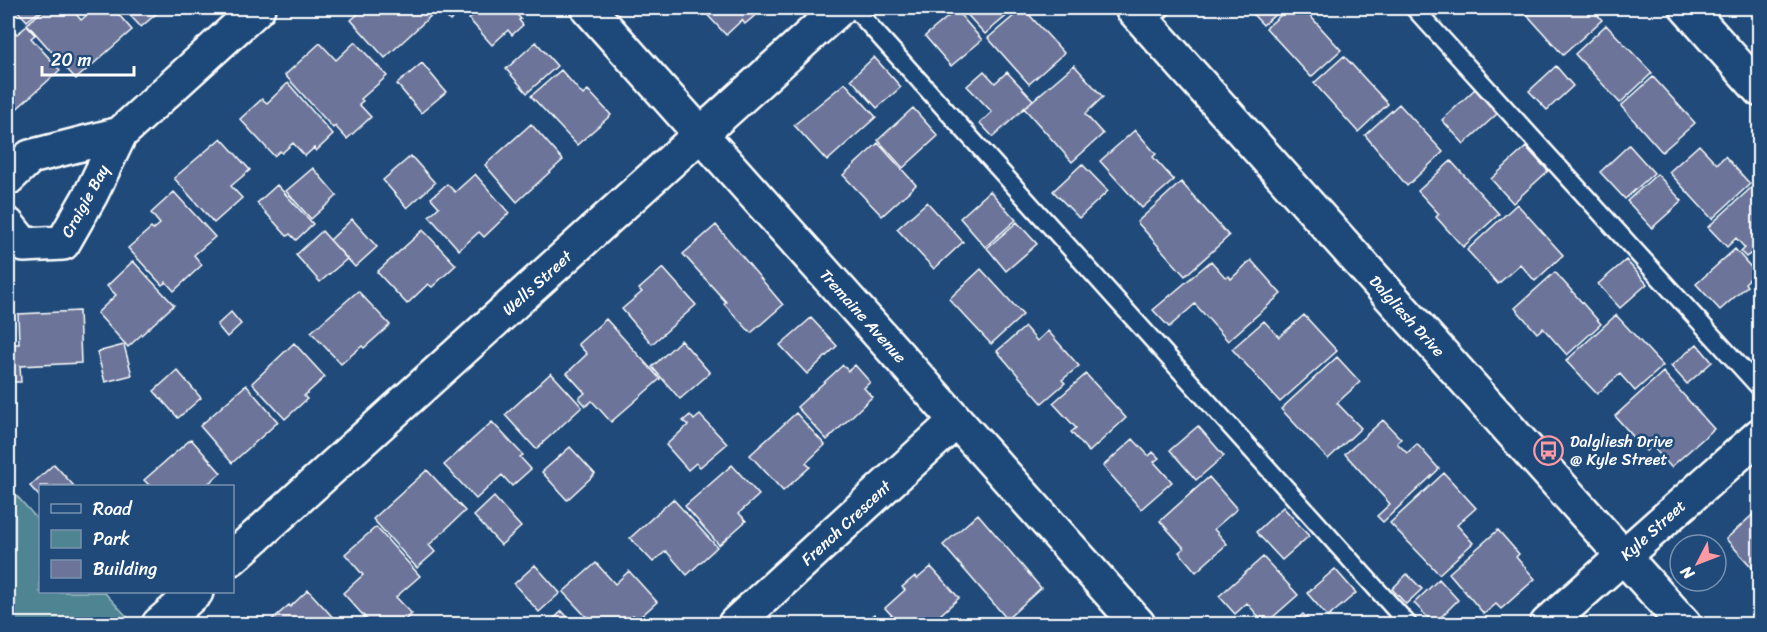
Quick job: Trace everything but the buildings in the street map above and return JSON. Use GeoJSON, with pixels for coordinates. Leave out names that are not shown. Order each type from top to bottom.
{"type":"FeatureCollection","features":[{"type":"Feature","properties":{"kind":"street","name":"Craigie Bay"},"geometry":{"type":"LineString","coordinates":[[8,225],[24,245],[63,243],[91,194],[120,134],[258,8]]}},
{"type":"Feature","properties":{"kind":"street","name":"Tremaine Avenue"},"geometry":{"type":"LineString","coordinates":[[588,8],[1138,624]]}},
{"type":"Feature","properties":{"kind":"street","name":"Wells Street"},"geometry":{"type":"LineString","coordinates":[[234,556],[840,8]]}},
{"type":"Feature","properties":{"kind":"street"},"geometry":{"type":"LineString","coordinates":[[1686,8],[1760,90]]}},
{"type":"Feature","properties":{"kind":"street","name":"Dalgliesh Drive"},"geometry":{"type":"LineString","coordinates":[[1146,13],[1684,624]]}},
{"type":"Feature","properties":{"kind":"street","name":"Craigie Bay"},"geometry":{"type":"LineString","coordinates":[[8,178],[30,157],[120,134]]}},
{"type":"Feature","properties":{"kind":"street","name":"French Crescent"},"geometry":{"type":"LineString","coordinates":[[735,624],[956,421]]}},
{"type":"Feature","properties":{"kind":"street","name":"Kyle Street"},"geometry":{"type":"LineString","coordinates":[[1547,624],[1760,435]]}},
{"type":"Feature","properties":{"kind":"street"},"geometry":{"type":"LineString","coordinates":[[159,624],[194,593]]}},
{"type":"Feature","properties":{"kind":"lane"},"geometry":{"type":"LineString","coordinates":[[854,8],[1408,624]]}},
{"type":"Feature","properties":{"kind":"lane"},"geometry":{"type":"LineString","coordinates":[[1414,8],[1760,388]]}},
{"type":"Feature","properties":{"kind":"green space"},"geometry":{"type":"Polygon","coordinates":[[[8,486],[39,521],[39,593],[105,593],[134,624],[8,624],[8,486]]]}},
{"type":"Feature","properties":{"kind":"place","name":"Dalgliesh Drive @ Kyle Street"},"geometry":{"type":"Point","coordinates":[1549,450]}}]}
